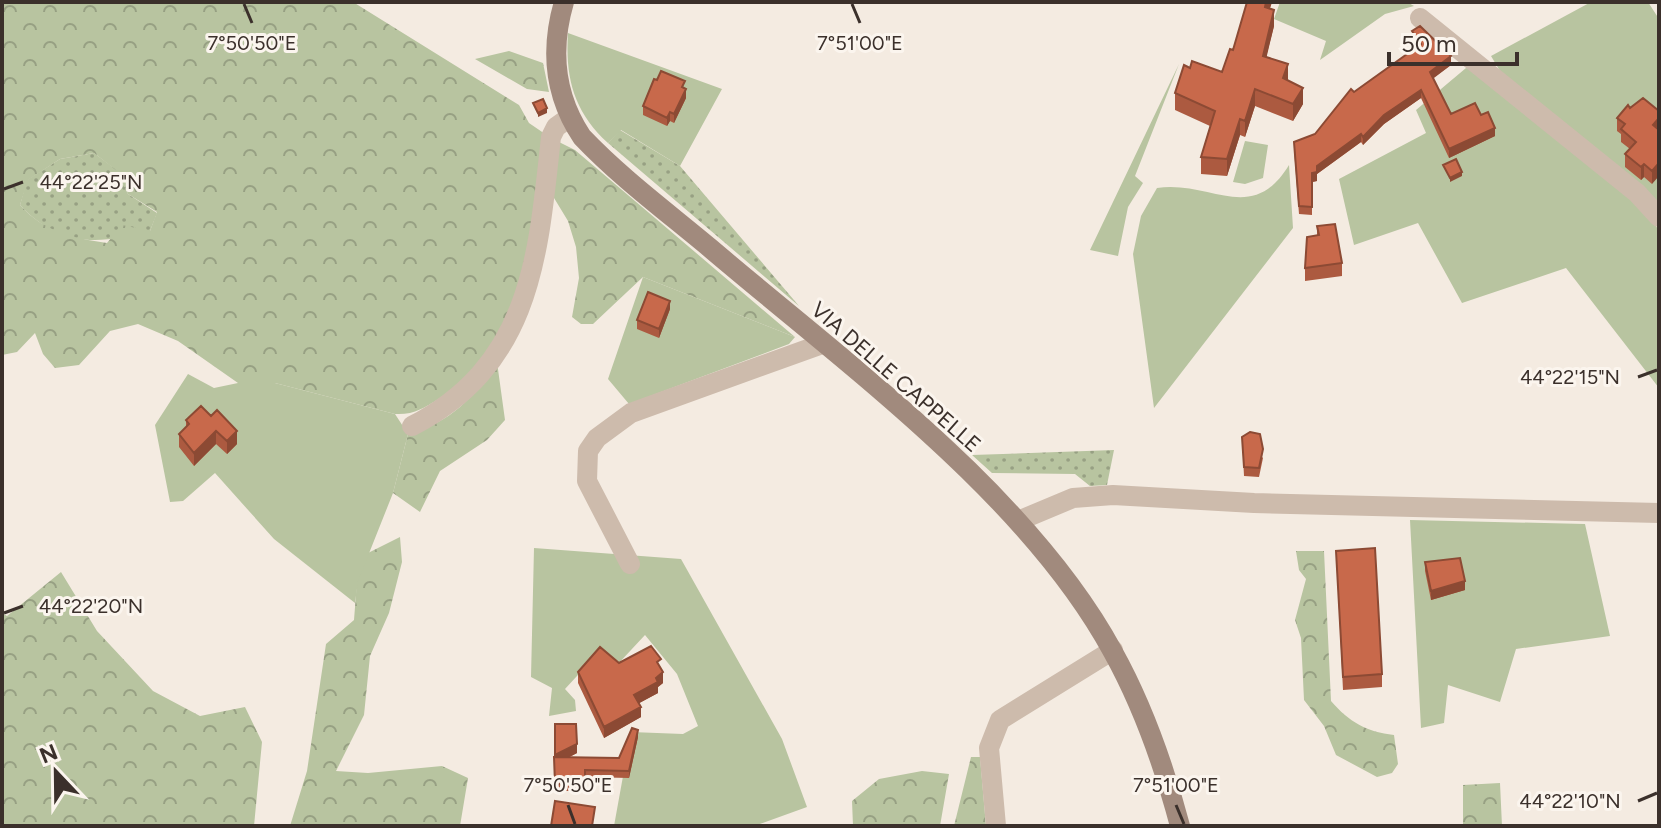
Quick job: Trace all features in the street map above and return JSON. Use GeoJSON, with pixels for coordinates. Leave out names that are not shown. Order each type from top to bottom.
{"type":"FeatureCollection","features":[{"type":"Feature","properties":{"kind":"main road","name":"VIA DELLE CAPPELLE"},"geometry":{"type":"LineString","coordinates":[[564,2],[556,33],[555,62],[570,117],[593,148],[951,456],[1018,521],[1075,591],[1113,650],[1141,710],[1180,826]]}},
{"type":"Feature","properties":{"kind":"street"},"geometry":{"type":"LineString","coordinates":[[1420,18],[1637,193],[1659,217]]}},
{"type":"Feature","properties":{"kind":"street"},"geometry":{"type":"LineString","coordinates":[[412,426],[458,398],[480,374],[520,310],[540,241],[551,137],[556,127],[570,117]]}},
{"type":"Feature","properties":{"kind":"street"},"geometry":{"type":"LineString","coordinates":[[630,564],[587,481],[588,451],[597,438],[631,413],[822,344]]}},
{"type":"Feature","properties":{"kind":"street"},"geometry":{"type":"LineString","coordinates":[[1018,521],[1073,498],[1113,495],[1254,503],[1659,513]]}},
{"type":"Feature","properties":{"kind":"street"},"geometry":{"type":"LineString","coordinates":[[996,826],[989,748],[1000,720],[1113,650]]}},
{"type":"Feature","properties":{"kind":"green space"},"geometry":{"type":"Polygon","coordinates":[[[2,2],[353,2],[519,105],[529,123],[548,136],[532,245],[510,316],[492,348],[469,376],[419,410],[395,414],[275,383],[238,383],[178,341],[138,324],[110,331],[79,365],[55,368],[43,354],[35,333],[17,352],[2,355],[2,2]],[[94,153],[60,159],[28,180],[20,205],[49,228],[82,239],[107,243],[122,225],[150,231],[157,212],[128,194],[117,171],[94,153]]]}},
{"type":"Feature","properties":{"kind":"green space"},"geometry":{"type":"Polygon","coordinates":[[[1280,2],[1407,2],[1414,6],[1385,14],[1320,60],[1326,41],[1274,19],[1280,2]]]}},
{"type":"Feature","properties":{"kind":"green space"},"geometry":{"type":"Polygon","coordinates":[[[1591,2],[1648,2],[1659,19],[1659,207],[1506,81],[1491,56],[1591,2]]]}},
{"type":"Feature","properties":{"kind":"green space"},"geometry":{"type":"Polygon","coordinates":[[[568,33],[722,89],[680,166],[621,130],[608,143],[596,131],[580,106],[570,79],[568,33]]]}},
{"type":"Feature","properties":{"kind":"green space"},"geometry":{"type":"Polygon","coordinates":[[[509,51],[543,63],[549,92],[527,89],[475,59],[509,51]]]}},
{"type":"Feature","properties":{"kind":"green space"},"geometry":{"type":"Polygon","coordinates":[[[1179,64],[1135,176],[1143,183],[1128,207],[1118,256],[1090,250],[1179,64]]]}},
{"type":"Feature","properties":{"kind":"green space"},"geometry":{"type":"Polygon","coordinates":[[[1466,68],[1475,70],[1647,211],[1659,231],[1659,388],[1566,268],[1462,303],[1418,223],[1354,245],[1339,179],[1426,133],[1416,110],[1466,68]]]}},
{"type":"Feature","properties":{"kind":"green space"},"geometry":{"type":"Polygon","coordinates":[[[620,130],[680,166],[799,306],[608,143],[620,130]]]}},
{"type":"Feature","properties":{"kind":"green space"},"geometry":{"type":"Polygon","coordinates":[[[555,140],[575,150],[795,337],[643,277],[593,324],[581,324],[572,317],[579,278],[576,247],[568,221],[551,193],[555,140]]]}},
{"type":"Feature","properties":{"kind":"green space"},"geometry":{"type":"Polygon","coordinates":[[[1245,141],[1268,145],[1263,178],[1245,184],[1233,182],[1245,141]]]}},
{"type":"Feature","properties":{"kind":"green space"},"geometry":{"type":"Polygon","coordinates":[[[94,153],[118,171],[128,194],[157,213],[150,231],[113,239],[80,239],[49,229],[20,205],[27,180],[60,159],[94,153]]]}},
{"type":"Feature","properties":{"kind":"green space"},"geometry":{"type":"Polygon","coordinates":[[[1289,165],[1293,228],[1154,408],[1133,254],[1141,216],[1157,188],[1177,187],[1245,197],[1260,193],[1275,183],[1289,165]]]}},
{"type":"Feature","properties":{"kind":"green space"},"geometry":{"type":"Polygon","coordinates":[[[643,277],[795,337],[789,344],[629,404],[608,379],[643,277]]]}},
{"type":"Feature","properties":{"kind":"green space"},"geometry":{"type":"Polygon","coordinates":[[[497,362],[505,420],[487,440],[440,471],[420,512],[393,493],[408,434],[437,423],[460,407],[497,362]]]}},
{"type":"Feature","properties":{"kind":"green space"},"geometry":{"type":"Polygon","coordinates":[[[188,374],[214,388],[238,383],[275,383],[395,414],[408,434],[393,493],[358,581],[355,603],[274,539],[215,473],[183,501],[170,502],[155,425],[188,374]]]}},
{"type":"Feature","properties":{"kind":"green space"},"geometry":{"type":"Polygon","coordinates":[[[1114,450],[1107,485],[1090,486],[1075,474],[992,473],[972,455],[1114,450]]]}},
{"type":"Feature","properties":{"kind":"green space"},"geometry":{"type":"Polygon","coordinates":[[[1410,520],[1585,524],[1610,636],[1516,649],[1500,702],[1448,685],[1444,723],[1421,728],[1410,520]]]}},
{"type":"Feature","properties":{"kind":"green space"},"geometry":{"type":"Polygon","coordinates":[[[400,537],[402,562],[389,613],[370,656],[364,715],[336,771],[368,773],[442,766],[468,778],[460,826],[290,826],[307,771],[326,644],[354,620],[357,581],[368,553],[400,537]]]}},
{"type":"Feature","properties":{"kind":"green space"},"geometry":{"type":"Polygon","coordinates":[[[534,548],[681,559],[782,739],[807,807],[754,826],[614,826],[631,732],[683,734],[698,726],[677,674],[645,635],[617,665],[600,651],[565,689],[575,700],[576,711],[549,716],[552,688],[531,677],[534,548]]]}},
{"type":"Feature","properties":{"kind":"green space"},"geometry":{"type":"Polygon","coordinates":[[[1296,551],[1324,551],[1331,701],[1359,725],[1394,735],[1398,764],[1392,773],[1377,777],[1336,755],[1324,726],[1304,700],[1301,638],[1295,620],[1306,579],[1299,570],[1296,551]]]}},
{"type":"Feature","properties":{"kind":"green space"},"geometry":{"type":"Polygon","coordinates":[[[61,572],[97,631],[153,691],[200,716],[245,707],[262,742],[254,826],[2,826],[2,613],[7,616],[61,572]]]}},
{"type":"Feature","properties":{"kind":"green space"},"geometry":{"type":"Polygon","coordinates":[[[971,757],[980,757],[986,826],[954,826],[971,757]]]}},
{"type":"Feature","properties":{"kind":"green space"},"geometry":{"type":"Polygon","coordinates":[[[922,771],[949,774],[940,826],[853,826],[852,801],[879,779],[922,771]]]}},
{"type":"Feature","properties":{"kind":"green space"},"geometry":{"type":"Polygon","coordinates":[[[1500,783],[1502,826],[1463,826],[1463,785],[1500,783]]]}},
{"type":"Feature","properties":{"kind":"building"},"geometry":{"type":"Polygon","coordinates":[[[1247,2],[1266,2],[1265,7],[1274,10],[1263,56],[1288,64],[1283,78],[1303,88],[1293,104],[1255,89],[1245,121],[1240,119],[1227,159],[1201,157],[1215,111],[1175,93],[1184,65],[1190,68],[1192,61],[1222,72],[1230,49],[1233,50],[1247,2]]]}},
{"type":"Feature","properties":{"kind":"building"},"geometry":{"type":"Polygon","coordinates":[[[1420,26],[1451,56],[1430,72],[1451,114],[1475,103],[1481,115],[1488,112],[1495,128],[1449,149],[1421,90],[1384,115],[1363,137],[1361,134],[1317,166],[1317,172],[1312,173],[1312,207],[1299,206],[1294,142],[1315,134],[1351,89],[1354,92],[1421,44],[1412,31],[1420,26]]]}},
{"type":"Feature","properties":{"kind":"building"},"geometry":{"type":"Polygon","coordinates":[[[661,71],[685,81],[682,87],[686,89],[674,114],[670,112],[667,118],[643,106],[654,79],[657,80],[661,71]]]}},
{"type":"Feature","properties":{"kind":"building"},"geometry":{"type":"Polygon","coordinates":[[[1643,98],[1659,111],[1659,118],[1653,125],[1659,130],[1659,163],[1652,171],[1644,164],[1641,167],[1625,154],[1636,142],[1621,129],[1625,124],[1617,118],[1628,105],[1630,108],[1643,98]]]}},
{"type":"Feature","properties":{"kind":"building"},"geometry":{"type":"Polygon","coordinates":[[[543,99],[547,108],[538,113],[533,103],[543,99]]]}},
{"type":"Feature","properties":{"kind":"building"},"geometry":{"type":"Polygon","coordinates":[[[1456,159],[1462,172],[1450,178],[1443,165],[1456,159]]]}},
{"type":"Feature","properties":{"kind":"building"},"geometry":{"type":"Polygon","coordinates":[[[1335,224],[1342,263],[1305,268],[1307,237],[1319,235],[1317,226],[1335,224]]]}},
{"type":"Feature","properties":{"kind":"building"},"geometry":{"type":"Polygon","coordinates":[[[648,292],[670,301],[659,329],[637,320],[648,292]]]}},
{"type":"Feature","properties":{"kind":"building"},"geometry":{"type":"Polygon","coordinates":[[[201,406],[211,416],[217,410],[237,431],[227,441],[216,431],[194,453],[179,434],[189,424],[186,420],[201,406]]]}},
{"type":"Feature","properties":{"kind":"building"},"geometry":{"type":"Polygon","coordinates":[[[1250,432],[1260,434],[1263,449],[1259,468],[1244,467],[1242,437],[1250,432]]]}},
{"type":"Feature","properties":{"kind":"building"},"geometry":{"type":"Polygon","coordinates":[[[1375,548],[1382,674],[1343,677],[1336,551],[1375,548]]]}},
{"type":"Feature","properties":{"kind":"building"},"geometry":{"type":"Polygon","coordinates":[[[1460,558],[1465,581],[1431,591],[1425,562],[1460,558]]]}},
{"type":"Feature","properties":{"kind":"building"},"geometry":{"type":"Polygon","coordinates":[[[651,646],[661,659],[657,662],[663,672],[656,678],[658,682],[634,695],[641,707],[604,727],[578,672],[600,647],[619,663],[651,646]]]}},
{"type":"Feature","properties":{"kind":"building"},"geometry":{"type":"Polygon","coordinates":[[[555,724],[576,724],[577,744],[555,755],[555,724]]]}},
{"type":"Feature","properties":{"kind":"building"},"geometry":{"type":"Polygon","coordinates":[[[632,728],[638,730],[629,771],[585,770],[585,784],[555,784],[554,757],[619,758],[632,728]]]}},
{"type":"Feature","properties":{"kind":"building"},"geometry":{"type":"Polygon","coordinates":[[[555,801],[595,807],[592,826],[551,826],[555,801]]]}}]}
